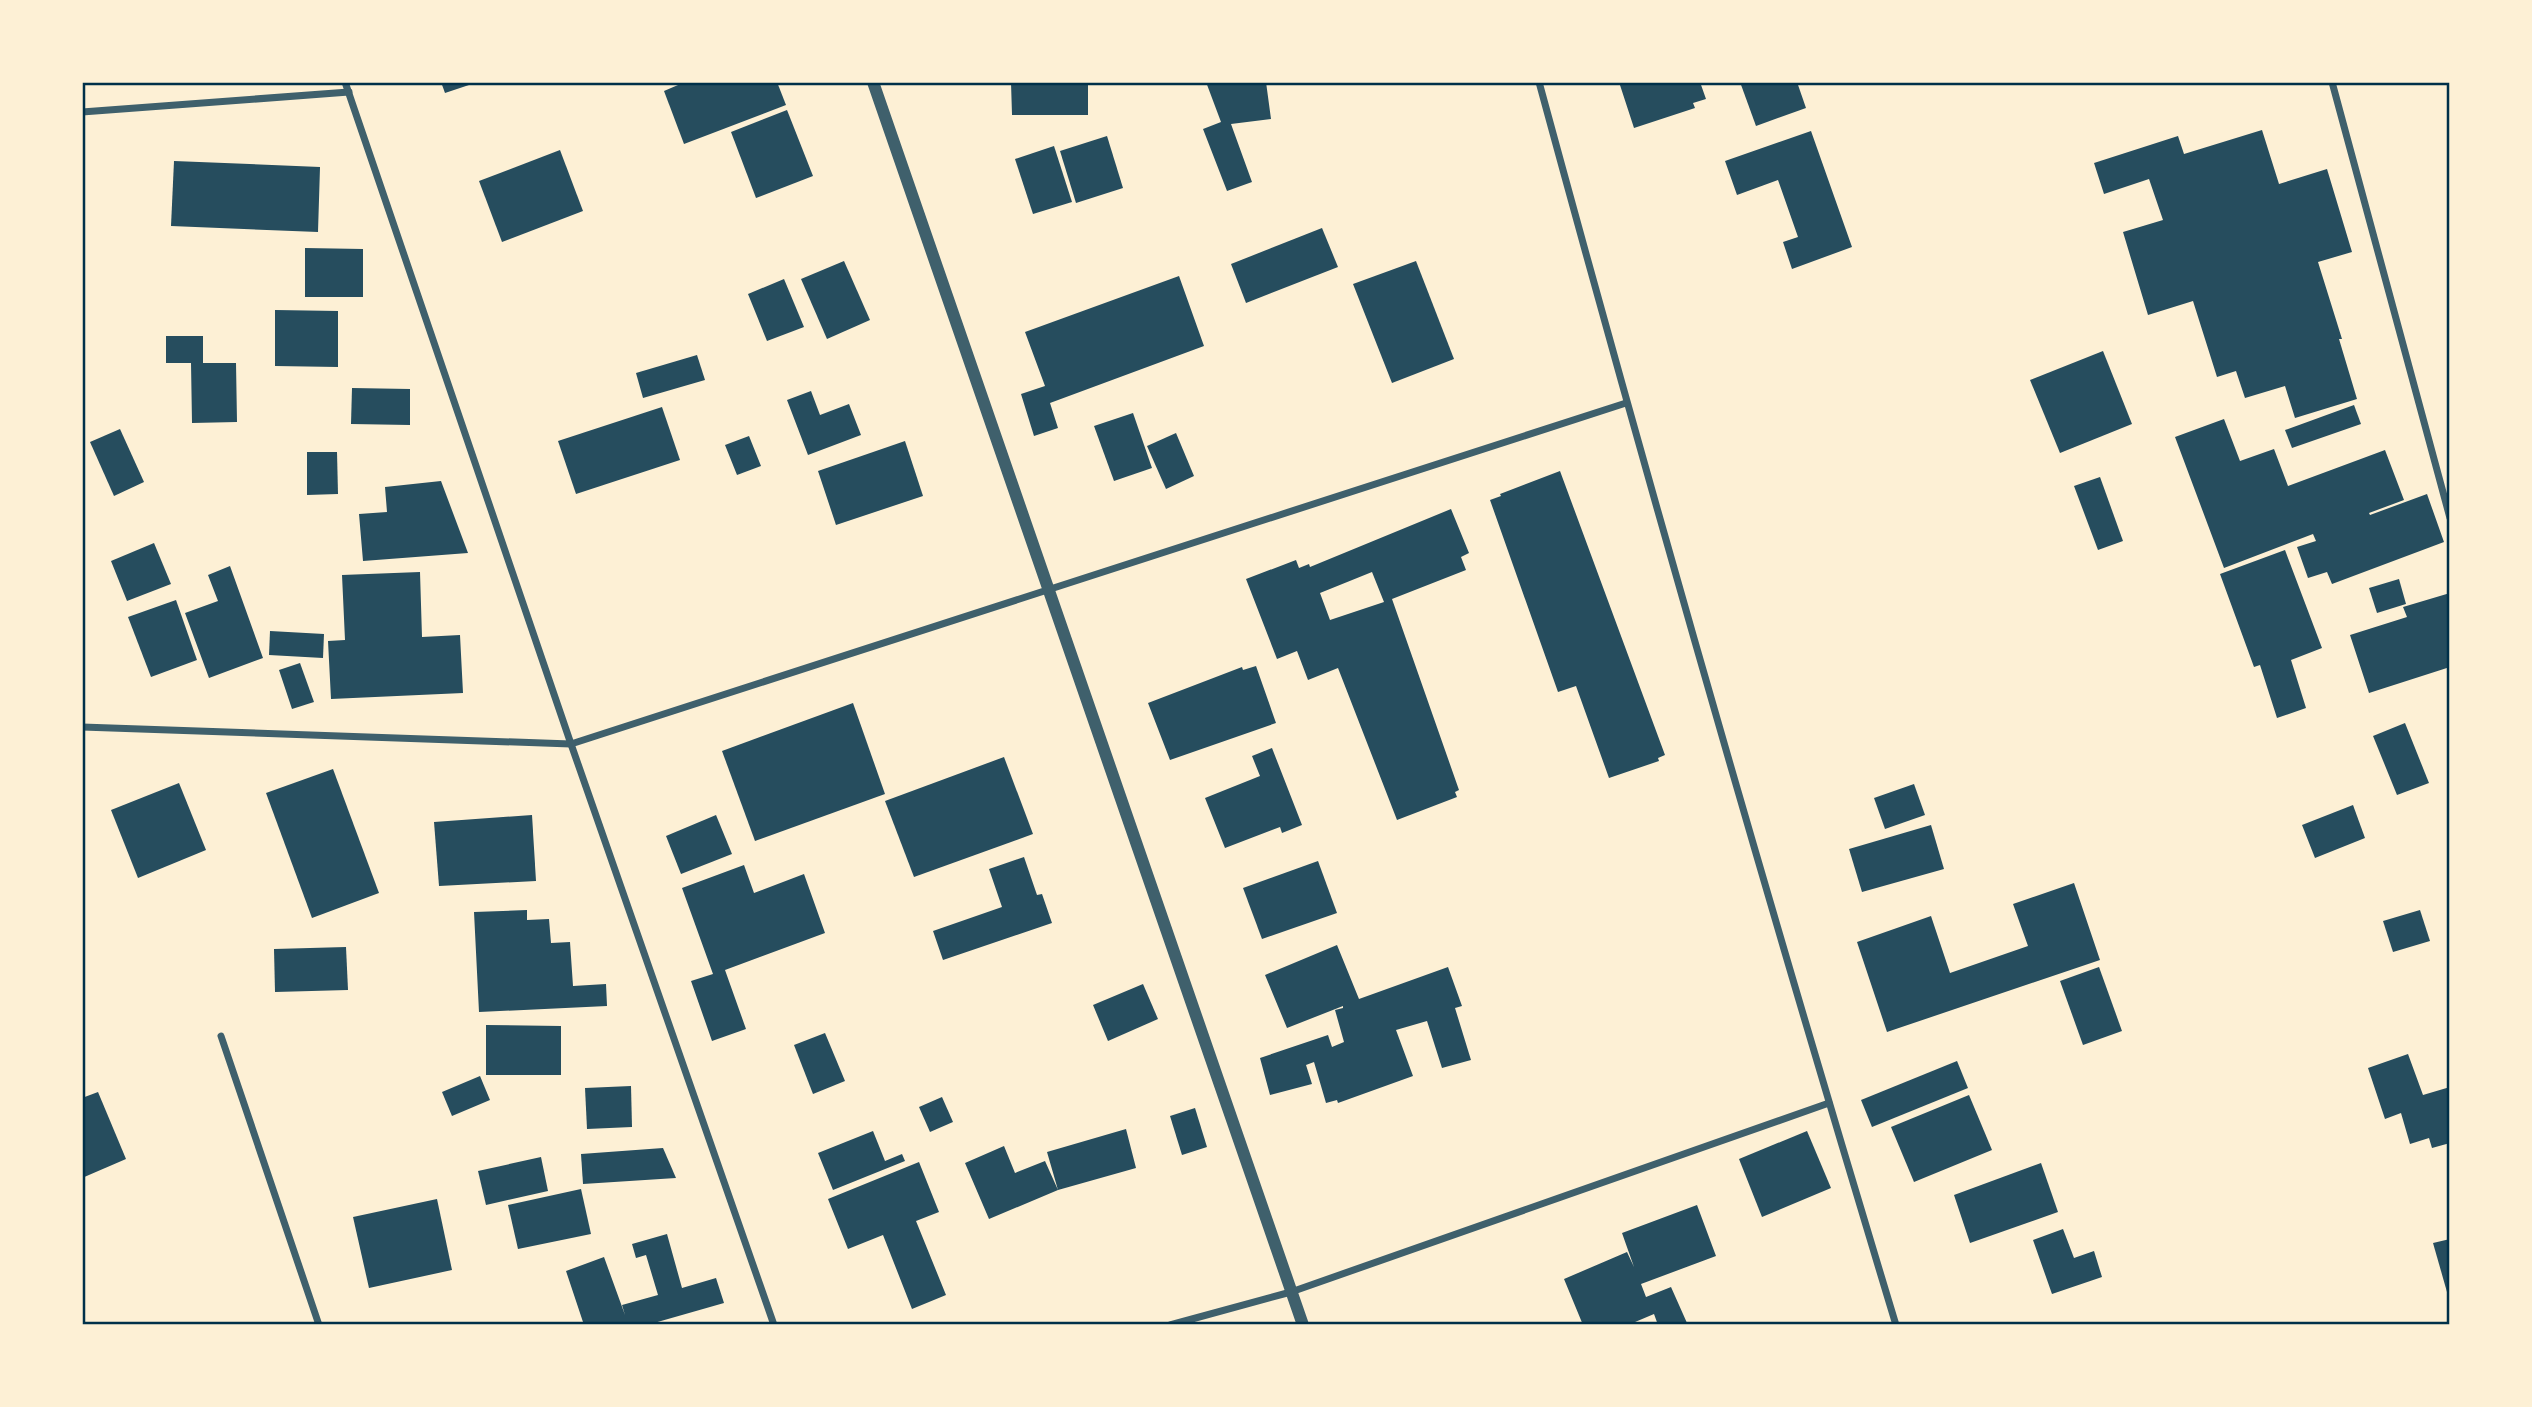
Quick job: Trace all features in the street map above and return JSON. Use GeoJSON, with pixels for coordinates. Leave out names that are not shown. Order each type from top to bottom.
{"type":"FeatureCollection","features":[{"type":"Feature","properties":{"kind":"street"},"geometry":{"type":"LineString","coordinates":[[345,82],[571,744],[774,1325]]}},
{"type":"Feature","properties":{"kind":"street"},"geometry":{"type":"LineString","coordinates":[[873,82],[1303,1325]]}},
{"type":"Feature","properties":{"kind":"street"},"geometry":{"type":"LineString","coordinates":[[1539,82],[1626,403],[1896,1325]]}},
{"type":"Feature","properties":{"kind":"street"},"geometry":{"type":"LineString","coordinates":[[2332,82],[2450,518]]}},
{"type":"Feature","properties":{"kind":"street"},"geometry":{"type":"LineString","coordinates":[[82,112],[349,92]]}},
{"type":"Feature","properties":{"kind":"street"},"geometry":{"type":"LineString","coordinates":[[82,727],[571,744],[1626,403]]}},
{"type":"Feature","properties":{"kind":"street"},"geometry":{"type":"LineString","coordinates":[[221,1036],[319,1325]]}},
{"type":"Feature","properties":{"kind":"street"},"geometry":{"type":"LineString","coordinates":[[1170,1325],[1291,1292],[1829,1103]]}},
{"type":"Feature","properties":{"kind":"building"},"geometry":{"type":"Polygon","coordinates":[[[441,82],[475,82],[475,83],[445,93],[441,82]]]}},
{"type":"Feature","properties":{"kind":"building"},"geometry":{"type":"Polygon","coordinates":[[[685,82],[777,82],[786,105],[684,144],[664,91],[685,82]]]}},
{"type":"Feature","properties":{"kind":"building"},"geometry":{"type":"Polygon","coordinates":[[[1011,82],[1088,82],[1088,115],[1012,115],[1011,82]]]}},
{"type":"Feature","properties":{"kind":"building"},"geometry":{"type":"Polygon","coordinates":[[[1206,82],[1266,82],[1271,119],[1231,124],[1252,182],[1227,191],[1203,129],[1221,122],[1206,82]]]}},
{"type":"Feature","properties":{"kind":"building"},"geometry":{"type":"Polygon","coordinates":[[[1619,82],[1700,82],[1706,99],[1693,103],[1695,108],[1634,128],[1619,82]]]}},
{"type":"Feature","properties":{"kind":"building"},"geometry":{"type":"Polygon","coordinates":[[[1740,82],[1797,82],[1806,108],[1756,126],[1740,82]]]}},
{"type":"Feature","properties":{"kind":"building"},"geometry":{"type":"Polygon","coordinates":[[[787,110],[813,176],[756,198],[731,132],[787,110]]]}},
{"type":"Feature","properties":{"kind":"building"},"geometry":{"type":"Polygon","coordinates":[[[2262,130],[2279,184],[2327,169],[2352,252],[2318,262],[2357,399],[2295,418],[2285,386],[2245,398],[2236,371],[2217,377],[2193,301],[2148,315],[2123,232],[2163,220],[2149,179],[2104,194],[2094,163],[2178,136],[2184,154],[2262,130]]]}},
{"type":"Feature","properties":{"kind":"building"},"geometry":{"type":"Polygon","coordinates":[[[1811,131],[1852,247],[1792,269],[1783,242],[1798,237],[1778,180],[1737,195],[1725,161],[1811,131]]]}},
{"type":"Feature","properties":{"kind":"building"},"geometry":{"type":"Polygon","coordinates":[[[1107,136],[1123,188],[1076,203],[1060,151],[1107,136]]]}},
{"type":"Feature","properties":{"kind":"building"},"geometry":{"type":"Polygon","coordinates":[[[1054,146],[1072,202],[1033,214],[1015,159],[1054,146]]]}},
{"type":"Feature","properties":{"kind":"building"},"geometry":{"type":"Polygon","coordinates":[[[560,150],[583,211],[502,242],[479,181],[560,150]]]}},
{"type":"Feature","properties":{"kind":"building"},"geometry":{"type":"Polygon","coordinates":[[[174,161],[320,167],[318,232],[171,226],[174,161]]]}},
{"type":"Feature","properties":{"kind":"building"},"geometry":{"type":"Polygon","coordinates":[[[1322,228],[1338,267],[1246,303],[1231,264],[1322,228]]]}},
{"type":"Feature","properties":{"kind":"building"},"geometry":{"type":"Polygon","coordinates":[[[305,248],[363,249],[363,297],[305,297],[305,248]]]}},
{"type":"Feature","properties":{"kind":"building"},"geometry":{"type":"Polygon","coordinates":[[[844,261],[870,320],[827,339],[801,279],[844,261]]]}},
{"type":"Feature","properties":{"kind":"building"},"geometry":{"type":"Polygon","coordinates":[[[1416,261],[1454,359],[1392,383],[1353,284],[1416,261]]]}},
{"type":"Feature","properties":{"kind":"building"},"geometry":{"type":"Polygon","coordinates":[[[1179,276],[1204,346],[1050,403],[1058,428],[1034,436],[1021,394],[1045,386],[1025,332],[1179,276]]]}},
{"type":"Feature","properties":{"kind":"building"},"geometry":{"type":"Polygon","coordinates":[[[784,279],[804,327],[767,341],[748,294],[784,279]]]}},
{"type":"Feature","properties":{"kind":"building"},"geometry":{"type":"Polygon","coordinates":[[[275,310],[338,311],[338,367],[275,366],[275,310]]]}},
{"type":"Feature","properties":{"kind":"building"},"geometry":{"type":"Polygon","coordinates":[[[166,336],[203,336],[203,363],[236,363],[237,422],[192,423],[191,363],[166,363],[166,336]]]}},
{"type":"Feature","properties":{"kind":"building"},"geometry":{"type":"Polygon","coordinates":[[[2103,351],[2132,424],[2060,453],[2030,380],[2103,351]]]}},
{"type":"Feature","properties":{"kind":"building"},"geometry":{"type":"Polygon","coordinates":[[[697,355],[705,380],[643,398],[636,373],[697,355]]]}},
{"type":"Feature","properties":{"kind":"building"},"geometry":{"type":"Polygon","coordinates":[[[352,388],[410,389],[410,425],[351,424],[352,388]]]}},
{"type":"Feature","properties":{"kind":"building"},"geometry":{"type":"Polygon","coordinates":[[[811,391],[820,415],[849,404],[861,435],[808,455],[787,400],[811,391]]]}},
{"type":"Feature","properties":{"kind":"building"},"geometry":{"type":"Polygon","coordinates":[[[2354,405],[2361,424],[2292,448],[2285,430],[2354,405]]]}},
{"type":"Feature","properties":{"kind":"building"},"geometry":{"type":"Polygon","coordinates":[[[662,407],[680,460],[576,494],[558,441],[662,407]]]}},
{"type":"Feature","properties":{"kind":"building"},"geometry":{"type":"Polygon","coordinates":[[[1133,413],[1152,468],[1114,481],[1094,426],[1133,413]]]}},
{"type":"Feature","properties":{"kind":"building"},"geometry":{"type":"Polygon","coordinates":[[[2224,419],[2240,461],[2274,449],[2288,486],[2385,450],[2404,500],[2369,513],[2370,515],[2427,494],[2444,542],[2332,584],[2327,572],[2308,578],[2297,547],[2316,541],[2313,534],[2224,568],[2175,437],[2224,419]]]}},
{"type":"Feature","properties":{"kind":"building"},"geometry":{"type":"Polygon","coordinates":[[[120,429],[144,482],[114,496],[90,442],[120,429]]]}},
{"type":"Feature","properties":{"kind":"building"},"geometry":{"type":"Polygon","coordinates":[[[1176,433],[1194,476],[1166,489],[1147,446],[1176,433]]]}},
{"type":"Feature","properties":{"kind":"building"},"geometry":{"type":"Polygon","coordinates":[[[749,436],[761,466],[737,475],[725,445],[749,436]]]}},
{"type":"Feature","properties":{"kind":"building"},"geometry":{"type":"Polygon","coordinates":[[[905,441],[923,496],[836,525],[818,471],[905,441]]]}},
{"type":"Feature","properties":{"kind":"building"},"geometry":{"type":"Polygon","coordinates":[[[307,452],[337,452],[338,494],[307,495],[307,452]]]}},
{"type":"Feature","properties":{"kind":"building"},"geometry":{"type":"Polygon","coordinates":[[[1560,471],[1665,755],[1658,758],[1659,761],[1609,778],[1576,686],[1558,692],[1490,500],[1560,471]]]}},
{"type":"Feature","properties":{"kind":"building"},"geometry":{"type":"Polygon","coordinates":[[[2100,477],[2123,541],[2098,550],[2074,486],[2100,477]]]}},
{"type":"Feature","properties":{"kind":"building"},"geometry":{"type":"Polygon","coordinates":[[[441,481],[468,553],[363,561],[359,514],[387,512],[385,487],[441,481]]]}},
{"type":"Feature","properties":{"kind":"building"},"geometry":{"type":"Polygon","coordinates":[[[1451,509],[1469,553],[1461,557],[1466,570],[1392,599],[1459,790],[1455,792],[1457,797],[1397,820],[1338,668],[1308,680],[1297,651],[1277,659],[1246,579],[1296,560],[1299,568],[1309,564],[1310,567],[1451,509]],[[1372,572],[1320,593],[1330,620],[1384,602],[1372,572]]]}},
{"type":"Feature","properties":{"kind":"building"},"geometry":{"type":"Polygon","coordinates":[[[154,543],[171,584],[127,601],[111,561],[154,543]]]}},
{"type":"Feature","properties":{"kind":"building"},"geometry":{"type":"Polygon","coordinates":[[[2285,550],[2322,648],[2291,660],[2306,708],[2277,718],[2260,665],[2254,667],[2220,574],[2285,550]]]}},
{"type":"Feature","properties":{"kind":"building"},"geometry":{"type":"Polygon","coordinates":[[[230,566],[263,658],[209,678],[185,613],[218,601],[208,575],[230,566]]]}},
{"type":"Feature","properties":{"kind":"building"},"geometry":{"type":"Polygon","coordinates":[[[420,572],[422,637],[460,635],[463,693],[331,699],[328,641],[345,640],[342,575],[420,572]]]}},
{"type":"Feature","properties":{"kind":"building"},"geometry":{"type":"Polygon","coordinates":[[[2399,579],[2406,604],[2377,613],[2369,588],[2399,579]]]}},
{"type":"Feature","properties":{"kind":"building"},"geometry":{"type":"Polygon","coordinates":[[[2450,593],[2450,667],[2369,693],[2350,635],[2407,617],[2403,607],[2450,593]]]}},
{"type":"Feature","properties":{"kind":"building"},"geometry":{"type":"Polygon","coordinates":[[[176,600],[197,660],[151,677],[128,617],[176,600]]]}},
{"type":"Feature","properties":{"kind":"building"},"geometry":{"type":"Polygon","coordinates":[[[270,631],[324,634],[323,658],[269,655],[270,631]]]}},
{"type":"Feature","properties":{"kind":"building"},"geometry":{"type":"Polygon","coordinates":[[[300,663],[314,702],[292,709],[279,670],[300,663]]]}},
{"type":"Feature","properties":{"kind":"building"},"geometry":{"type":"Polygon","coordinates":[[[1256,666],[1276,723],[1170,760],[1148,703],[1242,667],[1243,670],[1256,666]]]}},
{"type":"Feature","properties":{"kind":"building"},"geometry":{"type":"Polygon","coordinates":[[[853,703],[885,794],[755,841],[722,751],[853,703]]]}},
{"type":"Feature","properties":{"kind":"building"},"geometry":{"type":"Polygon","coordinates":[[[2405,723],[2429,783],[2397,795],[2373,736],[2405,723]]]}},
{"type":"Feature","properties":{"kind":"building"},"geometry":{"type":"Polygon","coordinates":[[[1272,748],[1302,825],[1282,833],[1280,827],[1225,848],[1205,798],[1260,776],[1252,756],[1272,748]]]}},
{"type":"Feature","properties":{"kind":"building"},"geometry":{"type":"Polygon","coordinates":[[[1004,757],[1033,834],[914,877],[885,801],[1004,757]]]}},
{"type":"Feature","properties":{"kind":"building"},"geometry":{"type":"Polygon","coordinates":[[[333,769],[379,893],[312,918],[266,793],[333,769]]]}},
{"type":"Feature","properties":{"kind":"building"},"geometry":{"type":"Polygon","coordinates":[[[179,783],[206,850],[138,878],[111,810],[179,783]]]}},
{"type":"Feature","properties":{"kind":"building"},"geometry":{"type":"Polygon","coordinates":[[[1914,784],[1925,815],[1885,829],[1874,798],[1914,784]]]}},
{"type":"Feature","properties":{"kind":"building"},"geometry":{"type":"Polygon","coordinates":[[[2353,805],[2365,838],[2315,858],[2302,825],[2353,805]]]}},
{"type":"Feature","properties":{"kind":"building"},"geometry":{"type":"Polygon","coordinates":[[[532,815],[536,881],[439,886],[434,822],[532,815]]]}},
{"type":"Feature","properties":{"kind":"building"},"geometry":{"type":"Polygon","coordinates":[[[716,815],[732,854],[681,874],[666,836],[716,815]]]}},
{"type":"Feature","properties":{"kind":"building"},"geometry":{"type":"Polygon","coordinates":[[[1931,825],[1944,869],[1862,892],[1849,849],[1931,825]]]}},
{"type":"Feature","properties":{"kind":"building"},"geometry":{"type":"Polygon","coordinates":[[[1024,857],[1037,895],[1042,894],[1052,923],[943,960],[933,931],[1002,907],[989,869],[1024,857]]]}},
{"type":"Feature","properties":{"kind":"building"},"geometry":{"type":"Polygon","coordinates":[[[1318,861],[1337,913],[1262,939],[1243,888],[1318,861]]]}},
{"type":"Feature","properties":{"kind":"building"},"geometry":{"type":"Polygon","coordinates":[[[744,865],[754,893],[804,874],[825,933],[725,970],[746,1029],[712,1041],[691,981],[713,974],[682,888],[744,865]]]}},
{"type":"Feature","properties":{"kind":"building"},"geometry":{"type":"Polygon","coordinates":[[[2074,883],[2100,960],[1887,1032],[1857,942],[1931,916],[1950,973],[2028,946],[2013,904],[2074,883]]]}},
{"type":"Feature","properties":{"kind":"building"},"geometry":{"type":"Polygon","coordinates":[[[527,910],[527,920],[549,919],[551,943],[570,942],[573,986],[606,984],[607,1006],[479,1012],[474,912],[527,910]]]}},
{"type":"Feature","properties":{"kind":"building"},"geometry":{"type":"Polygon","coordinates":[[[2420,910],[2430,941],[2393,952],[2383,921],[2420,910]]]}},
{"type":"Feature","properties":{"kind":"building"},"geometry":{"type":"Polygon","coordinates":[[[1337,945],[1359,999],[1448,967],[1462,1006],[1455,1008],[1471,1060],[1442,1068],[1427,1021],[1396,1030],[1413,1076],[1338,1103],[1337,1100],[1326,1103],[1314,1062],[1306,1065],[1312,1084],[1270,1095],[1260,1058],[1328,1035],[1332,1047],[1344,1042],[1335,1010],[1343,1006],[1287,1028],[1265,975],[1337,945]]]}},
{"type":"Feature","properties":{"kind":"building"},"geometry":{"type":"Polygon","coordinates":[[[346,947],[348,990],[275,992],[274,949],[346,947]]]}},
{"type":"Feature","properties":{"kind":"building"},"geometry":{"type":"Polygon","coordinates":[[[2099,967],[2122,1031],[2083,1045],[2060,981],[2099,967]]]}},
{"type":"Feature","properties":{"kind":"building"},"geometry":{"type":"Polygon","coordinates":[[[1143,984],[1158,1019],[1108,1041],[1093,1005],[1143,984]]]}},
{"type":"Feature","properties":{"kind":"building"},"geometry":{"type":"Polygon","coordinates":[[[486,1025],[561,1026],[561,1075],[486,1075],[486,1025]]]}},
{"type":"Feature","properties":{"kind":"building"},"geometry":{"type":"Polygon","coordinates":[[[825,1033],[845,1081],[813,1094],[794,1045],[825,1033]]]}},
{"type":"Feature","properties":{"kind":"building"},"geometry":{"type":"Polygon","coordinates":[[[2408,1054],[2423,1095],[2450,1087],[2450,1143],[2432,1148],[2429,1138],[2410,1144],[2401,1113],[2385,1119],[2368,1068],[2408,1054]]]}},
{"type":"Feature","properties":{"kind":"building"},"geometry":{"type":"Polygon","coordinates":[[[1957,1061],[1968,1088],[1872,1127],[1861,1100],[1957,1061]]]}},
{"type":"Feature","properties":{"kind":"building"},"geometry":{"type":"Polygon","coordinates":[[[480,1076],[490,1100],[452,1116],[442,1092],[480,1076]]]}},
{"type":"Feature","properties":{"kind":"building"},"geometry":{"type":"Polygon","coordinates":[[[631,1086],[632,1127],[587,1129],[585,1088],[631,1086]]]}},
{"type":"Feature","properties":{"kind":"building"},"geometry":{"type":"Polygon","coordinates":[[[98,1092],[126,1159],[82,1178],[82,1098],[98,1092]]]}},
{"type":"Feature","properties":{"kind":"building"},"geometry":{"type":"Polygon","coordinates":[[[1969,1095],[1992,1150],[1914,1182],[1891,1127],[1969,1095]]]}},
{"type":"Feature","properties":{"kind":"building"},"geometry":{"type":"Polygon","coordinates":[[[942,1097],[953,1122],[930,1132],[919,1107],[942,1097]]]}},
{"type":"Feature","properties":{"kind":"building"},"geometry":{"type":"Polygon","coordinates":[[[1195,1108],[1207,1147],[1182,1155],[1170,1116],[1195,1108]]]}},
{"type":"Feature","properties":{"kind":"building"},"geometry":{"type":"Polygon","coordinates":[[[1126,1129],[1136,1168],[1058,1190],[1047,1152],[1126,1129]]]}},
{"type":"Feature","properties":{"kind":"building"},"geometry":{"type":"Polygon","coordinates":[[[873,1131],[885,1161],[902,1154],[905,1161],[833,1190],[818,1153],[873,1131]]]}},
{"type":"Feature","properties":{"kind":"building"},"geometry":{"type":"Polygon","coordinates":[[[1807,1131],[1831,1188],[1762,1217],[1739,1159],[1807,1131]]]}},
{"type":"Feature","properties":{"kind":"building"},"geometry":{"type":"Polygon","coordinates":[[[1004,1146],[1015,1173],[1045,1161],[1058,1190],[989,1219],[965,1163],[1004,1146]]]}},
{"type":"Feature","properties":{"kind":"building"},"geometry":{"type":"Polygon","coordinates":[[[663,1148],[676,1178],[583,1184],[581,1154],[663,1148]]]}},
{"type":"Feature","properties":{"kind":"building"},"geometry":{"type":"Polygon","coordinates":[[[541,1157],[548,1191],[486,1205],[478,1171],[541,1157]]]}},
{"type":"Feature","properties":{"kind":"building"},"geometry":{"type":"Polygon","coordinates":[[[919,1162],[939,1212],[916,1221],[946,1295],[912,1309],[883,1235],[848,1249],[828,1199],[919,1162]]]}},
{"type":"Feature","properties":{"kind":"building"},"geometry":{"type":"Polygon","coordinates":[[[2041,1163],[2058,1212],[1970,1243],[1954,1195],[2041,1163]]]}},
{"type":"Feature","properties":{"kind":"building"},"geometry":{"type":"Polygon","coordinates":[[[581,1189],[591,1234],[518,1249],[508,1205],[581,1189]]]}},
{"type":"Feature","properties":{"kind":"building"},"geometry":{"type":"Polygon","coordinates":[[[437,1199],[452,1270],[369,1288],[353,1217],[437,1199]]]}},
{"type":"Feature","properties":{"kind":"building"},"geometry":{"type":"Polygon","coordinates":[[[1697,1205],[1716,1256],[1641,1284],[1646,1297],[1671,1287],[1687,1323],[1658,1325],[1654,1314],[1628,1325],[1583,1325],[1564,1279],[1627,1252],[1634,1267],[1622,1233],[1697,1205]]]}},
{"type":"Feature","properties":{"kind":"building"},"geometry":{"type":"Polygon","coordinates":[[[2063,1229],[2074,1258],[2094,1251],[2102,1277],[2052,1294],[2033,1240],[2063,1229]]]}},
{"type":"Feature","properties":{"kind":"building"},"geometry":{"type":"Polygon","coordinates":[[[667,1234],[682,1288],[716,1278],[724,1303],[647,1325],[584,1325],[566,1271],[604,1257],[625,1315],[622,1305],[658,1295],[646,1255],[636,1258],[632,1244],[667,1234]]]}},
{"type":"Feature","properties":{"kind":"building"},"geometry":{"type":"Polygon","coordinates":[[[2450,1239],[2450,1299],[2449,1299],[2433,1243],[2450,1239]]]}}]}
